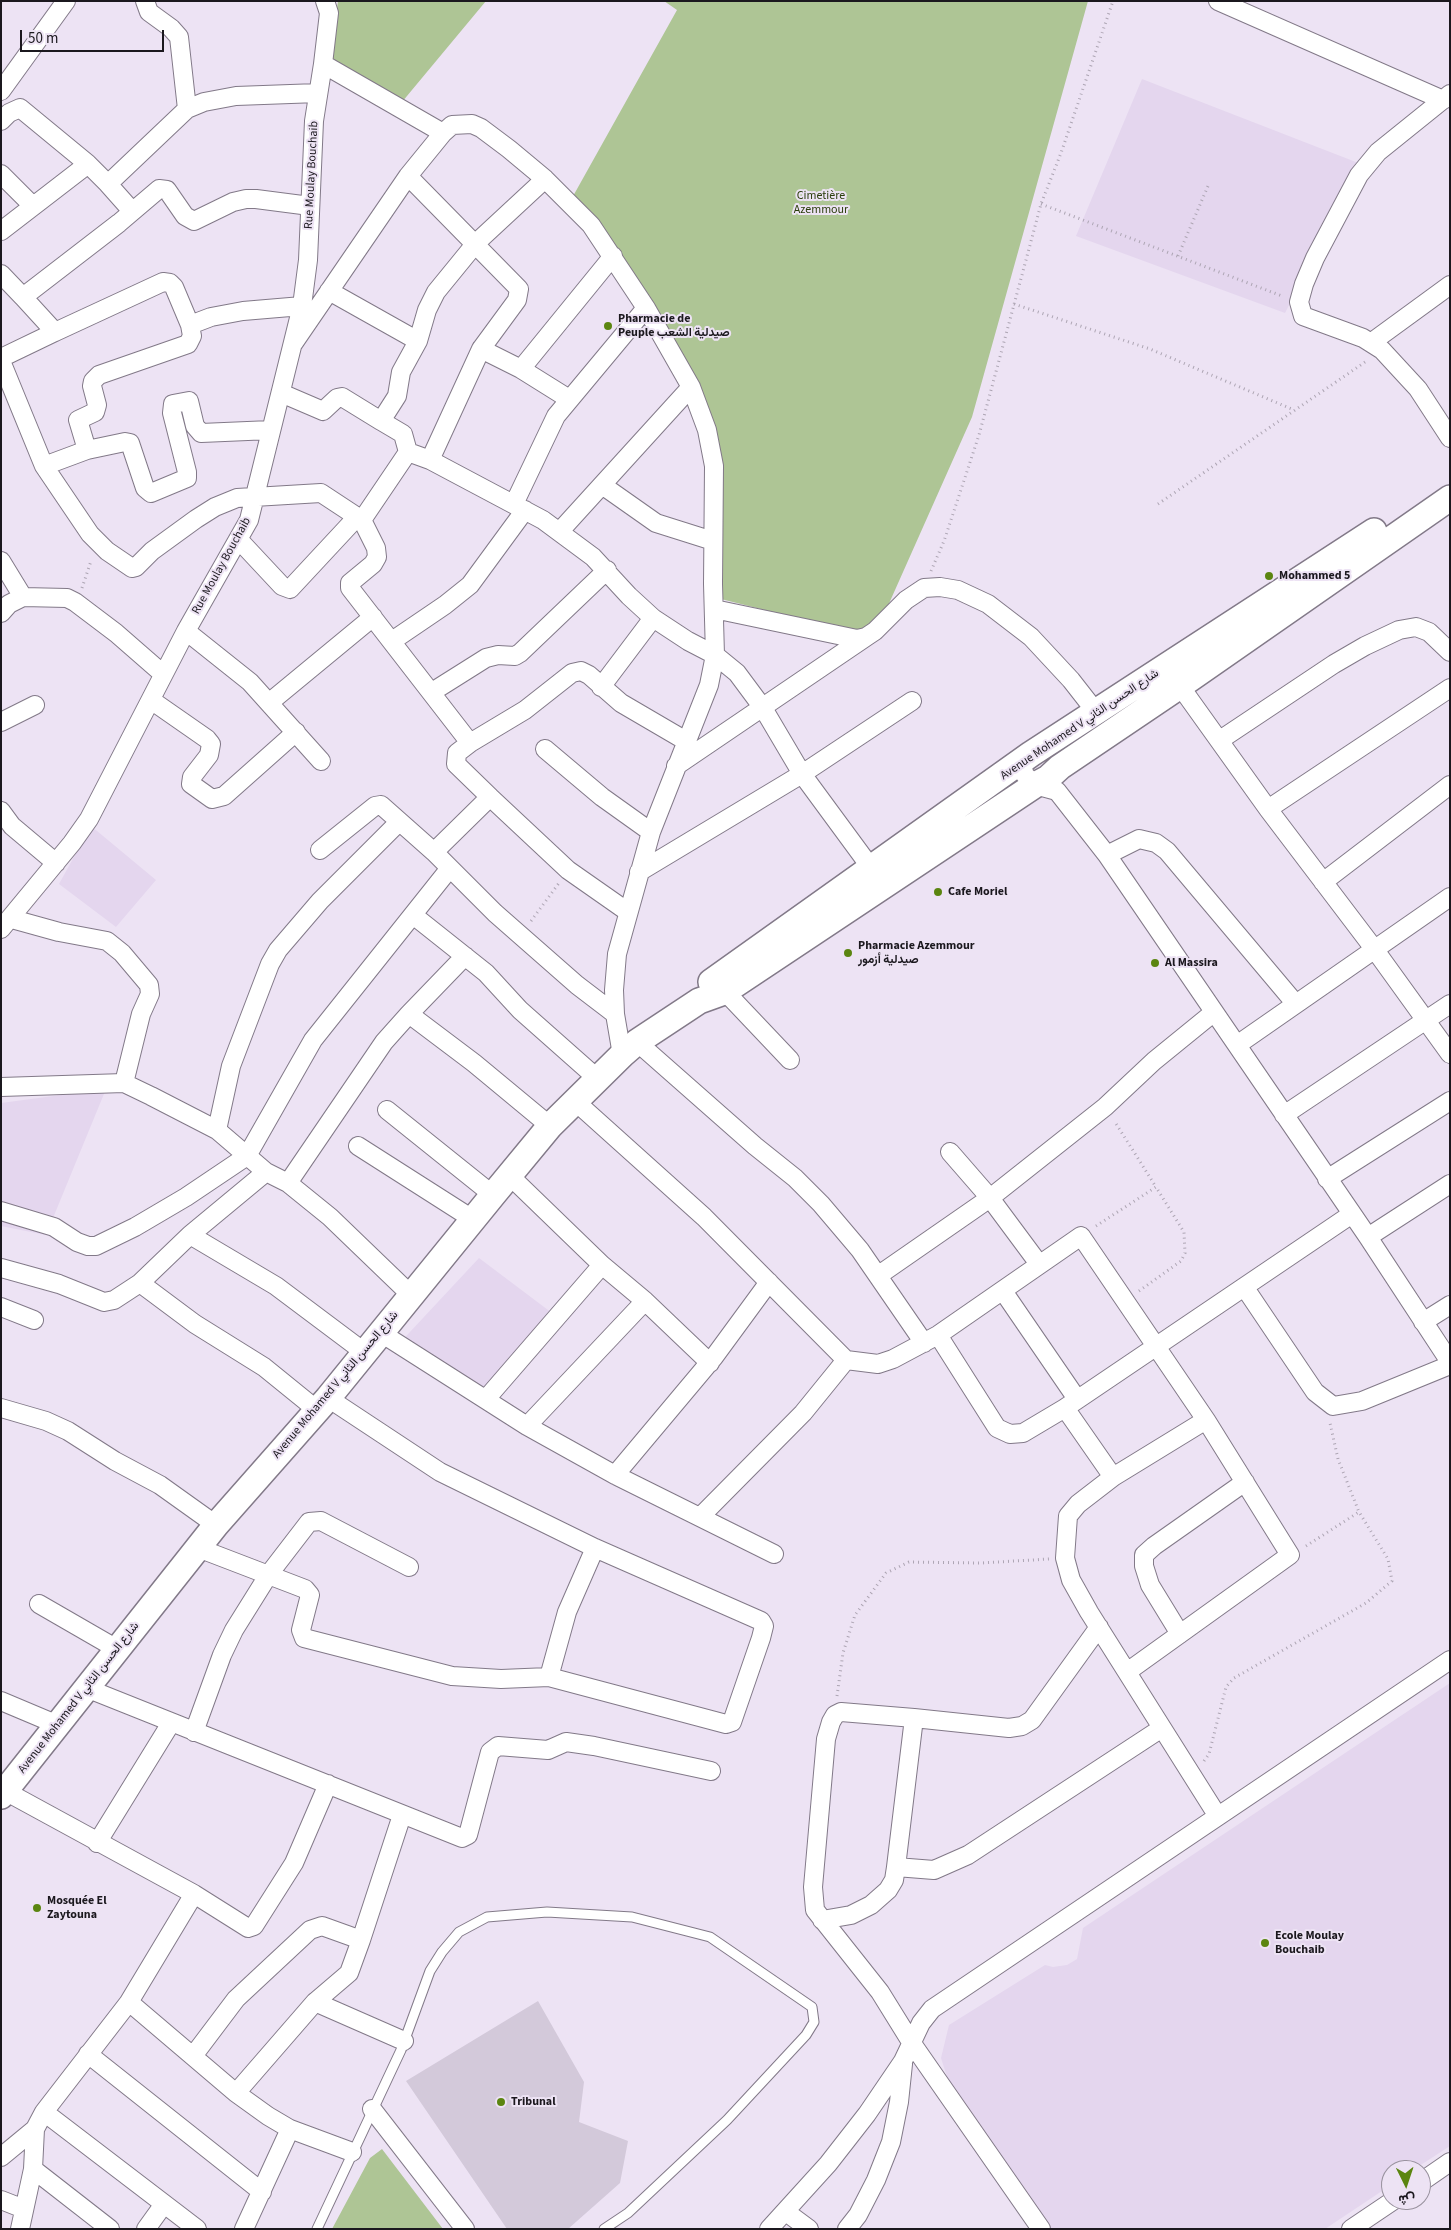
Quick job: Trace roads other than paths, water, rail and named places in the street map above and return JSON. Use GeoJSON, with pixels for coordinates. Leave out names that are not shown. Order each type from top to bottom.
{"type":"FeatureCollection","features":[{"type":"Feature","properties":{"kind":"main road","name":"Avenue Mohamed V شارع الحسن الثاني"},"geometry":{"type":"LineString","coordinates":[[877,876],[1046,788],[1048,778],[1060,767],[1180,686],[1447,495]]}},
{"type":"Feature","properties":{"kind":"main road","name":"Avenue Mohamed V شارع الحسن الثاني"},"geometry":{"type":"LineString","coordinates":[[3,1794],[216,1525],[323,1404],[550,1126],[629,1049],[877,876],[1044,747],[1096,712],[1447,495]]}},
{"type":"Feature","properties":{"kind":"street"},"geometry":{"type":"LineString","coordinates":[[1,91],[66,1]]}},
{"type":"Feature","properties":{"kind":"street"},"geometry":{"type":"LineString","coordinates":[[145,1],[148,12],[171,28],[179,37],[187,109]]}},
{"type":"Feature","properties":{"kind":"street","name":"Rue Moulay Bouchaib"},"geometry":{"type":"LineString","coordinates":[[7,924],[89,819],[186,631],[249,520],[302,306],[308,260],[318,93],[329,13],[325,1]]}},
{"type":"Feature","properties":{"kind":"street"},"geometry":{"type":"LineString","coordinates":[[1218,1],[1446,97],[1378,152],[1359,175],[1315,258],[1299,302],[1303,316],[1377,346],[1418,389],[1450,438]]}},
{"type":"Feature","properties":{"kind":"street"},"geometry":{"type":"LineString","coordinates":[[323,64],[443,132]]}},
{"type":"Feature","properties":{"kind":"street"},"geometry":{"type":"LineString","coordinates":[[108,184],[187,109],[204,102],[249,94],[318,93]]}},
{"type":"Feature","properties":{"kind":"street"},"geometry":{"type":"LineString","coordinates":[[1,121],[8,113],[20,108],[88,164],[132,211]]}},
{"type":"Feature","properties":{"kind":"street"},"geometry":{"type":"LineString","coordinates":[[293,344],[408,176],[443,132],[452,125],[461,124],[481,128],[545,179],[591,225],[613,256],[646,308],[691,387],[707,430],[712,453],[714,492],[715,655],[709,685],[651,832],[639,872],[617,954],[614,990],[615,1014],[629,1049],[795,1178],[821,1204],[931,1339],[997,1428],[1010,1434],[1023,1432],[1071,1404],[1352,1214]]}},
{"type":"Feature","properties":{"kind":"street"},"geometry":{"type":"LineString","coordinates":[[1,231],[88,164]]}},
{"type":"Feature","properties":{"kind":"street"},"geometry":{"type":"LineString","coordinates":[[1,174],[32,206]]}},
{"type":"Feature","properties":{"kind":"street"},"geometry":{"type":"LineString","coordinates":[[408,176],[476,243],[519,289],[519,294],[481,350],[430,460]]}},
{"type":"Feature","properties":{"kind":"street"},"geometry":{"type":"LineString","coordinates":[[381,421],[397,396],[401,372],[418,340],[427,310],[436,292],[476,243],[545,179]]}},
{"type":"Feature","properties":{"kind":"street"},"geometry":{"type":"LineString","coordinates":[[23,297],[159,189],[163,188],[171,194],[185,216],[194,221],[233,202],[246,200],[263,199],[310,206]]}},
{"type":"Feature","properties":{"kind":"street"},"geometry":{"type":"LineString","coordinates":[[521,369],[613,256]]}},
{"type":"Feature","properties":{"kind":"street"},"geometry":{"type":"LineString","coordinates":[[1,274],[55,332]]}},
{"type":"Feature","properties":{"kind":"street"},"geometry":{"type":"LineString","coordinates":[[87,450],[78,423],[79,418],[91,414],[96,408],[92,386],[95,378],[188,344],[192,336],[190,325],[174,287],[170,283],[163,282],[1,359],[44,466],[90,534],[127,567],[136,567],[172,535],[215,507],[237,498],[321,493],[359,519],[376,548],[377,557],[373,564],[353,579],[349,586],[470,743]]}},
{"type":"Feature","properties":{"kind":"street"},"geometry":{"type":"LineString","coordinates":[[1377,346],[1450,285]]}},
{"type":"Feature","properties":{"kind":"street"},"geometry":{"type":"LineString","coordinates":[[330,291],[418,340]]}},
{"type":"Feature","properties":{"kind":"street"},"geometry":{"type":"LineString","coordinates":[[190,325],[228,313],[302,306]]}},
{"type":"Feature","properties":{"kind":"street"},"geometry":{"type":"LineString","coordinates":[[392,641],[445,605],[470,585],[520,507],[548,431],[569,399],[646,308]]}},
{"type":"Feature","properties":{"kind":"street"},"geometry":{"type":"LineString","coordinates":[[481,350],[521,369],[569,399]]}},
{"type":"Feature","properties":{"kind":"street"},"geometry":{"type":"LineString","coordinates":[[560,532],[691,387]]}},
{"type":"Feature","properties":{"kind":"street"},"geometry":{"type":"LineString","coordinates":[[281,393],[323,411],[337,398],[342,397],[403,434],[408,452]]}},
{"type":"Feature","properties":{"kind":"street"},"geometry":{"type":"LineString","coordinates":[[44,466],[87,450],[125,442],[130,443],[145,488],[151,492],[187,478],[172,413],[173,404],[183,400],[189,401],[195,426],[201,433],[271,430]]}},
{"type":"Feature","properties":{"kind":"street"},"geometry":{"type":"LineString","coordinates":[[408,452],[430,460],[520,507],[560,532],[580,546],[607,570],[629,596],[653,618],[688,641],[715,655],[737,673],[763,708],[802,774],[877,876]]}},
{"type":"Feature","properties":{"kind":"street"},"geometry":{"type":"LineString","coordinates":[[239,540],[282,586],[290,589],[359,519],[408,452]]}},
{"type":"Feature","properties":{"kind":"street"},"geometry":{"type":"LineString","coordinates":[[602,485],[656,523],[713,541]]}},
{"type":"Feature","properties":{"kind":"street"},"geometry":{"type":"LineString","coordinates":[[2,559],[23,597]]}},
{"type":"Feature","properties":{"kind":"street"},"geometry":{"type":"LineString","coordinates":[[432,692],[486,658],[498,655],[515,656],[520,653],[607,570]]}},
{"type":"Feature","properties":{"kind":"street"},"geometry":{"type":"LineString","coordinates":[[676,766],[866,637],[924,588],[940,587],[958,590],[988,604],[1046,652],[1096,712]]}},
{"type":"Feature","properties":{"kind":"street"},"geometry":{"type":"LineString","coordinates":[[1,613],[10,604],[23,597],[58,596],[75,602],[163,674]]}},
{"type":"Feature","properties":{"kind":"street"},"geometry":{"type":"LineString","coordinates":[[714,610],[850,638],[866,637]]}},
{"type":"Feature","properties":{"kind":"street"},"geometry":{"type":"LineString","coordinates":[[270,702],[373,617]]}},
{"type":"Feature","properties":{"kind":"street"},"geometry":{"type":"LineString","coordinates":[[601,687],[653,618]]}},
{"type":"Feature","properties":{"kind":"street"},"geometry":{"type":"LineString","coordinates":[[1220,740],[1334,664],[1399,630],[1416,627],[1429,632],[1450,652]]}},
{"type":"Feature","properties":{"kind":"street"},"geometry":{"type":"LineString","coordinates":[[186,631],[230,665],[270,702],[322,761]]}},
{"type":"Feature","properties":{"kind":"street"},"geometry":{"type":"LineString","coordinates":[[628,912],[568,870],[456,764],[457,753],[470,743],[525,710],[577,671],[585,672],[601,687],[635,712],[686,741]]}},
{"type":"Feature","properties":{"kind":"street"},"geometry":{"type":"LineString","coordinates":[[1180,686],[1268,809],[1375,950],[1450,1054]]}},
{"type":"Feature","properties":{"kind":"street"},"geometry":{"type":"LineString","coordinates":[[1268,809],[1450,688]]}},
{"type":"Feature","properties":{"kind":"street"},"geometry":{"type":"LineString","coordinates":[[151,700],[207,739],[211,744],[209,755],[192,777],[191,784],[212,799],[224,796],[296,732]]}},
{"type":"Feature","properties":{"kind":"street"},"geometry":{"type":"LineString","coordinates":[[639,872],[802,774],[912,701]]}},
{"type":"Feature","properties":{"kind":"street"},"geometry":{"type":"LineString","coordinates":[[1,722],[35,705]]}},
{"type":"Feature","properties":{"kind":"street"},"geometry":{"type":"LineString","coordinates":[[1044,747],[1053,755],[1060,767]]}},
{"type":"Feature","properties":{"kind":"street"},"geometry":{"type":"LineString","coordinates":[[545,749],[602,797],[651,832]]}},
{"type":"Feature","properties":{"kind":"street"},"geometry":{"type":"LineString","coordinates":[[1021,763],[1026,776],[1046,788],[1107,855],[1213,1013],[1368,1236],[1450,1363],[1362,1401],[1333,1406],[1315,1392],[1245,1288]]}},
{"type":"Feature","properties":{"kind":"street"},"geometry":{"type":"LineString","coordinates":[[1323,882],[1450,785]]}},
{"type":"Feature","properties":{"kind":"street"},"geometry":{"type":"LineString","coordinates":[[434,852],[490,797]]}},
{"type":"Feature","properties":{"kind":"street"},"geometry":{"type":"LineString","coordinates":[[320,850],[377,804],[384,807],[520,935],[577,985],[615,1014]]}},
{"type":"Feature","properties":{"kind":"street"},"geometry":{"type":"LineString","coordinates":[[1,811],[12,826],[56,863]]}},
{"type":"Feature","properties":{"kind":"street"},"geometry":{"type":"LineString","coordinates":[[217,1130],[231,1066],[270,964],[278,950],[320,901],[400,822]]}},
{"type":"Feature","properties":{"kind":"street"},"geometry":{"type":"LineString","coordinates":[[1107,855],[1139,839],[1156,843],[1167,851],[1295,1003]]}},
{"type":"Feature","properties":{"kind":"street"},"geometry":{"type":"LineString","coordinates":[[1,1211],[54,1227],[77,1242],[88,1246],[96,1246],[135,1227],[186,1197],[247,1156],[313,1040],[450,868]]}},
{"type":"Feature","properties":{"kind":"street"},"geometry":{"type":"LineString","coordinates":[[1236,1045],[1450,897]]}},
{"type":"Feature","properties":{"kind":"street"},"geometry":{"type":"LineString","coordinates":[[413,915],[486,973],[520,1010],[599,1080]]}},
{"type":"Feature","properties":{"kind":"street"},"geometry":{"type":"LineString","coordinates":[[7,924],[107,941],[122,953],[149,985],[150,994],[140,1014],[124,1083]]}},
{"type":"Feature","properties":{"kind":"street"},"geometry":{"type":"LineString","coordinates":[[288,1183],[384,1042],[465,956]]}},
{"type":"Feature","properties":{"kind":"street"},"geometry":{"type":"LineString","coordinates":[[719,985],[790,1060]]}},
{"type":"Feature","properties":{"kind":"street"},"geometry":{"type":"LineString","coordinates":[[1284,1115],[1450,1004]]}},
{"type":"Feature","properties":{"kind":"street"},"geometry":{"type":"LineString","coordinates":[[879,1275],[990,1198],[1105,1107],[1154,1061],[1213,1013]]}},
{"type":"Feature","properties":{"kind":"street"},"geometry":{"type":"LineString","coordinates":[[409,1014],[474,1063],[550,1126]]}},
{"type":"Feature","properties":{"kind":"street"},"geometry":{"type":"LineString","coordinates":[[1,1087],[124,1083],[217,1130],[266,1172],[288,1183],[330,1218],[411,1295]]}},
{"type":"Feature","properties":{"kind":"street"},"geometry":{"type":"LineString","coordinates":[[1327,1179],[1450,1101]]}},
{"type":"Feature","properties":{"kind":"street"},"geometry":{"type":"LineString","coordinates":[[576,1102],[704,1217],[846,1360],[878,1364],[893,1360],[931,1339],[1081,1236],[1206,1420],[1290,1555],[1127,1672]]}},
{"type":"Feature","properties":{"kind":"street"},"geometry":{"type":"LineString","coordinates":[[386,1110],[493,1195]]}},
{"type":"Feature","properties":{"kind":"street"},"geometry":{"type":"LineString","coordinates":[[358,1146],[474,1220]]}},
{"type":"Feature","properties":{"kind":"street"},"geometry":{"type":"LineString","coordinates":[[950,1152],[990,1198],[1039,1264]]}},
{"type":"Feature","properties":{"kind":"street"},"geometry":{"type":"LineString","coordinates":[[1,1268],[59,1284],[104,1302],[114,1300],[140,1283],[190,1235],[266,1172]]}},
{"type":"Feature","properties":{"kind":"street"},"geometry":{"type":"LineString","coordinates":[[510,1176],[602,1265],[645,1301],[710,1363]]}},
{"type":"Feature","properties":{"kind":"street"},"geometry":{"type":"LineString","coordinates":[[1368,1236],[1450,1184]]}},
{"type":"Feature","properties":{"kind":"street"},"geometry":{"type":"LineString","coordinates":[[190,1235],[276,1286],[364,1352]]}},
{"type":"Feature","properties":{"kind":"street"},"geometry":{"type":"LineString","coordinates":[[486,1399],[602,1265]]}},
{"type":"Feature","properties":{"kind":"street"},"geometry":{"type":"LineString","coordinates":[[615,1475],[710,1363],[769,1282]]}},
{"type":"Feature","properties":{"kind":"street"},"geometry":{"type":"LineString","coordinates":[[140,1283],[194,1324],[323,1404],[440,1472],[595,1548],[761,1621],[764,1626],[735,1718],[726,1724],[549,1677],[464,1678],[304,1638],[301,1630],[310,1600],[308,1591],[269,1574],[198,1548]]}},
{"type":"Feature","properties":{"kind":"street"},"geometry":{"type":"LineString","coordinates":[[1003,1291],[1113,1477]]}},
{"type":"Feature","properties":{"kind":"street"},"geometry":{"type":"LineString","coordinates":[[527,1426],[645,1301]]}},
{"type":"Feature","properties":{"kind":"street"},"geometry":{"type":"LineString","coordinates":[[1424,1322],[1450,1305]]}},
{"type":"Feature","properties":{"kind":"street"},"geometry":{"type":"LineString","coordinates":[[1,1307],[34,1320]]}},
{"type":"Feature","properties":{"kind":"street"},"geometry":{"type":"LineString","coordinates":[[381,1333],[527,1426],[615,1475],[774,1554]]}},
{"type":"Feature","properties":{"kind":"street"},"geometry":{"type":"LineString","coordinates":[[700,1516],[803,1413],[846,1360]]}},
{"type":"Feature","properties":{"kind":"street"},"geometry":{"type":"LineString","coordinates":[[1,1408],[46,1421],[68,1431],[115,1461],[160,1485],[216,1525]]}},
{"type":"Feature","properties":{"kind":"street"},"geometry":{"type":"LineString","coordinates":[[1206,1420],[1113,1477],[1078,1504],[1068,1516],[1065,1558],[1071,1580],[1217,1815]]}},
{"type":"Feature","properties":{"kind":"street"},"geometry":{"type":"LineString","coordinates":[[1180,1634],[1150,1585],[1144,1566],[1144,1556],[1245,1482]]}},
{"type":"Feature","properties":{"kind":"street"},"geometry":{"type":"LineString","coordinates":[[194,1732],[222,1655],[247,1608],[304,1526],[314,1521],[321,1521],[409,1567]]}},
{"type":"Feature","properties":{"kind":"street"},"geometry":{"type":"LineString","coordinates":[[549,1677],[567,1612],[595,1548]]}},
{"type":"Feature","properties":{"kind":"street"},"geometry":{"type":"LineString","coordinates":[[39,1604],[117,1649]]}},
{"type":"Feature","properties":{"kind":"street"},"geometry":{"type":"LineString","coordinates":[[1041,2229],[911,2042],[880,1992],[815,1910],[813,1887],[826,1740],[835,1715],[852,1711],[1009,1728],[1022,1726],[1032,1720],[1099,1627]]}},
{"type":"Feature","properties":{"kind":"street"},"geometry":{"type":"LineString","coordinates":[[770,2229],[834,2157],[867,2114],[903,2061],[911,2042],[926,2016],[947,1997],[1450,1660]]}},
{"type":"Feature","properties":{"kind":"street"},"geometry":{"type":"LineString","coordinates":[[86,1688],[402,1815],[465,1838],[468,1835],[490,1752],[498,1746],[548,1750],[566,1742],[594,1746],[711,1771]]}},
{"type":"Feature","properties":{"kind":"street"},"geometry":{"type":"LineString","coordinates":[[1,1700],[58,1725]]}},
{"type":"Feature","properties":{"kind":"street"},"geometry":{"type":"LineString","coordinates":[[822,1920],[851,1915],[871,1905],[888,1890],[896,1867],[914,1718]]}},
{"type":"Feature","properties":{"kind":"street"},"geometry":{"type":"LineString","coordinates":[[97,1843],[171,1722]]}},
{"type":"Feature","properties":{"kind":"street"},"geometry":{"type":"LineString","coordinates":[[896,1867],[934,1870],[968,1855],[1162,1728]]}},
{"type":"Feature","properties":{"kind":"street"},"geometry":{"type":"LineString","coordinates":[[3,1794],[194,1894],[245,1928],[254,1926],[294,1862],[328,1784]]}},
{"type":"Feature","properties":{"kind":"street"},"geometry":{"type":"LineString","coordinates":[[236,2093],[316,2002],[349,1973],[402,1815]]}},
{"type":"Feature","properties":{"kind":"street"},"geometry":{"type":"LineString","coordinates":[[1,2157],[35,2129],[44,2112],[129,2002],[194,1894]]}},
{"type":"Feature","properties":{"kind":"street"},"geometry":{"type":"LineString","coordinates":[[192,2056],[236,1999],[310,1930],[322,1926],[361,1940]]}},
{"type":"Feature","properties":{"kind":"street"},"geometry":{"type":"LineString","coordinates":[[129,2002],[236,2093],[290,2129],[352,2152]]}},
{"type":"Feature","properties":{"kind":"street"},"geometry":{"type":"LineString","coordinates":[[316,2002],[404,2041]]}},
{"type":"Feature","properties":{"kind":"street"},"geometry":{"type":"LineString","coordinates":[[88,2054],[262,2192]]}},
{"type":"Feature","properties":{"kind":"street"},"geometry":{"type":"LineString","coordinates":[[847,2229],[858,2215],[876,2180],[891,2142],[899,2102],[903,2061]]}},
{"type":"Feature","properties":{"kind":"street"},"geometry":{"type":"LineString","coordinates":[[372,2110],[465,2229]]}},
{"type":"Feature","properties":{"kind":"street"},"geometry":{"type":"LineString","coordinates":[[44,2112],[197,2229]]}},
{"type":"Feature","properties":{"kind":"street"},"geometry":{"type":"LineString","coordinates":[[20,2229],[32,2168],[35,2129]]}},
{"type":"Feature","properties":{"kind":"street"},"geometry":{"type":"LineString","coordinates":[[244,2229],[290,2129]]}},
{"type":"Feature","properties":{"kind":"street"},"geometry":{"type":"LineString","coordinates":[[1431,2175],[1450,2162]]}},
{"type":"Feature","properties":{"kind":"street"},"geometry":{"type":"LineString","coordinates":[[32,2168],[110,2229]]}},
{"type":"Feature","properties":{"kind":"street"},"geometry":{"type":"LineString","coordinates":[[1,2200],[24,2209]]}},
{"type":"Feature","properties":{"kind":"street"},"geometry":{"type":"LineString","coordinates":[[146,2229],[164,2204]]}},
{"type":"Feature","properties":{"kind":"street"},"geometry":{"type":"LineString","coordinates":[[1351,2229],[1381,2209]]}},
{"type":"Feature","properties":{"kind":"street"},"geometry":{"type":"LineString","coordinates":[[786,2212],[809,2229]]}},
{"type":"Feature","properties":{"kind":"lane"},"geometry":{"type":"LineString","coordinates":[[316,2229],[404,2041],[430,1971],[442,1952],[459,1932],[487,1917],[547,1912],[632,1917],[710,1937],[812,2007],[814,2022],[806,2035],[727,2120],[628,2212],[604,2229]]}},
{"type":"Feature","properties":{"kind":"place","name":"Pharmacie de Peuple صيدلية الشعب"},"geometry":{"type":"Point","coordinates":[608,326]}},
{"type":"Feature","properties":{"kind":"place","name":"Mohammed 5"},"geometry":{"type":"Point","coordinates":[1269,576]}},
{"type":"Feature","properties":{"kind":"place","name":"Cafe Moriel"},"geometry":{"type":"Point","coordinates":[938,892]}},
{"type":"Feature","properties":{"kind":"place","name":"Pharmacie Azemmour صيدلية أزمور"},"geometry":{"type":"Point","coordinates":[848,953]}},
{"type":"Feature","properties":{"kind":"place","name":"Al Massira"},"geometry":{"type":"Point","coordinates":[1155,963]}},
{"type":"Feature","properties":{"kind":"place","name":"Mosquée El Zaytouna"},"geometry":{"type":"Point","coordinates":[37,1908]}},
{"type":"Feature","properties":{"kind":"place","name":"Ecole Moulay Bouchaib"},"geometry":{"type":"Point","coordinates":[1265,1943]}},
{"type":"Feature","properties":{"kind":"place","name":"Tribunal"},"geometry":{"type":"Point","coordinates":[501,2102]}},
{"type":"Feature","properties":{"kind":"park label","name":"Cimetière Azemmour"},"geometry":{"type":"Point","coordinates":[821,203]}}]}
